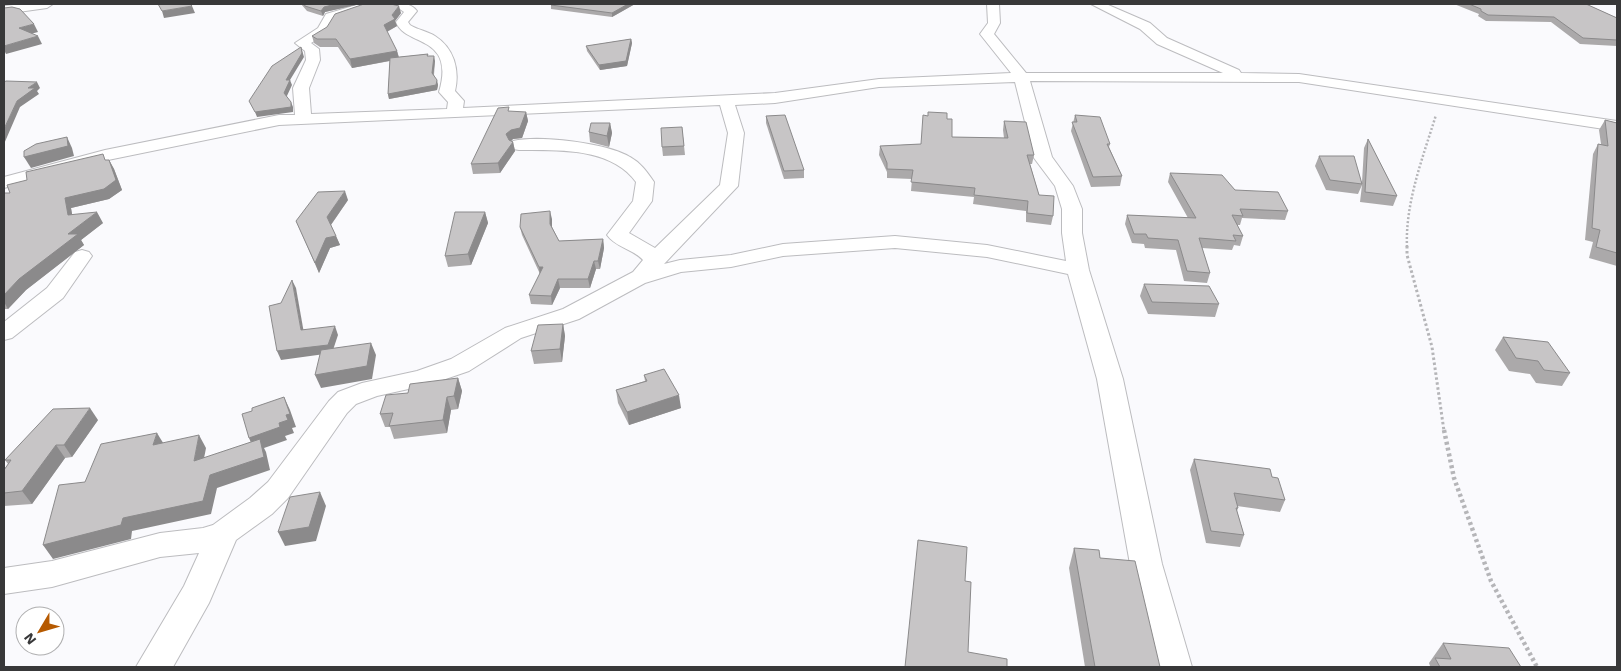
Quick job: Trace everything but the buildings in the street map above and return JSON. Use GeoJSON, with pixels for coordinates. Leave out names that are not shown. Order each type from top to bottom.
{"type":"FeatureCollection","features":[{"type":"Feature","properties":{"kind":"street"},"geometry":{"type":"LineString","coordinates":[[4,10],[47,4]]}},
{"type":"Feature","properties":{"kind":"street"},"geometry":{"type":"LineString","coordinates":[[303,120],[301,88],[313,60],[312,49],[302,43],[323,30],[330,17],[372,4]]}},
{"type":"Feature","properties":{"kind":"street"},"geometry":{"type":"LineString","coordinates":[[399,4],[411,10],[402,22],[404,27],[430,39],[443,50],[450,80],[447,92],[456,101],[454,114]]}},
{"type":"Feature","properties":{"kind":"street"},"geometry":{"type":"LineString","coordinates":[[993,4],[994,22],[987,34],[1022,77],[1043,158],[1064,186],[1072,208],[1072,233],[1078,270],[1110,379],[1146,564],[1174,667]]}},
{"type":"Feature","properties":{"kind":"street"},"geometry":{"type":"LineString","coordinates":[[1097,4],[1145,26],[1162,41],[1240,76]]}},
{"type":"Feature","properties":{"kind":"street"},"geometry":{"type":"LineString","coordinates":[[4,183],[105,155],[275,121],[726,100],[798,95],[879,83],[1022,77],[1240,76],[1299,78],[1617,126]]}},
{"type":"Feature","properties":{"kind":"street"},"geometry":{"type":"LineString","coordinates":[[4,581],[52,574],[160,545],[205,540],[224,533],[278,490],[338,407],[347,398],[370,389],[422,378],[460,365],[513,333],[563,318],[646,270],[706,207],[730,186],[736,133],[726,100]]}},
{"type":"Feature","properties":{"kind":"street"},"geometry":{"type":"LineString","coordinates":[[519,145],[561,146],[591,151],[622,159],[635,166],[645,182],[642,201],[617,235],[622,240],[644,249],[646,270]]}},
{"type":"Feature","properties":{"kind":"street"},"geometry":{"type":"LineString","coordinates":[[646,270],[730,261],[783,250],[895,242],[987,250],[1078,270]]}},
{"type":"Feature","properties":{"kind":"street"},"geometry":{"type":"LineString","coordinates":[[4,333],[54,293],[82,256]]}},
{"type":"Feature","properties":{"kind":"street"},"geometry":{"type":"LineString","coordinates":[[154,667],[197,593],[224,533]]}},
{"type":"Feature","properties":{"kind":"path"},"geometry":{"type":"LineString","coordinates":[[1441,98],[1420,168],[1406,230],[1407,255],[1432,347],[1441,417],[1454,478],[1491,581],[1537,667]]}}]}
